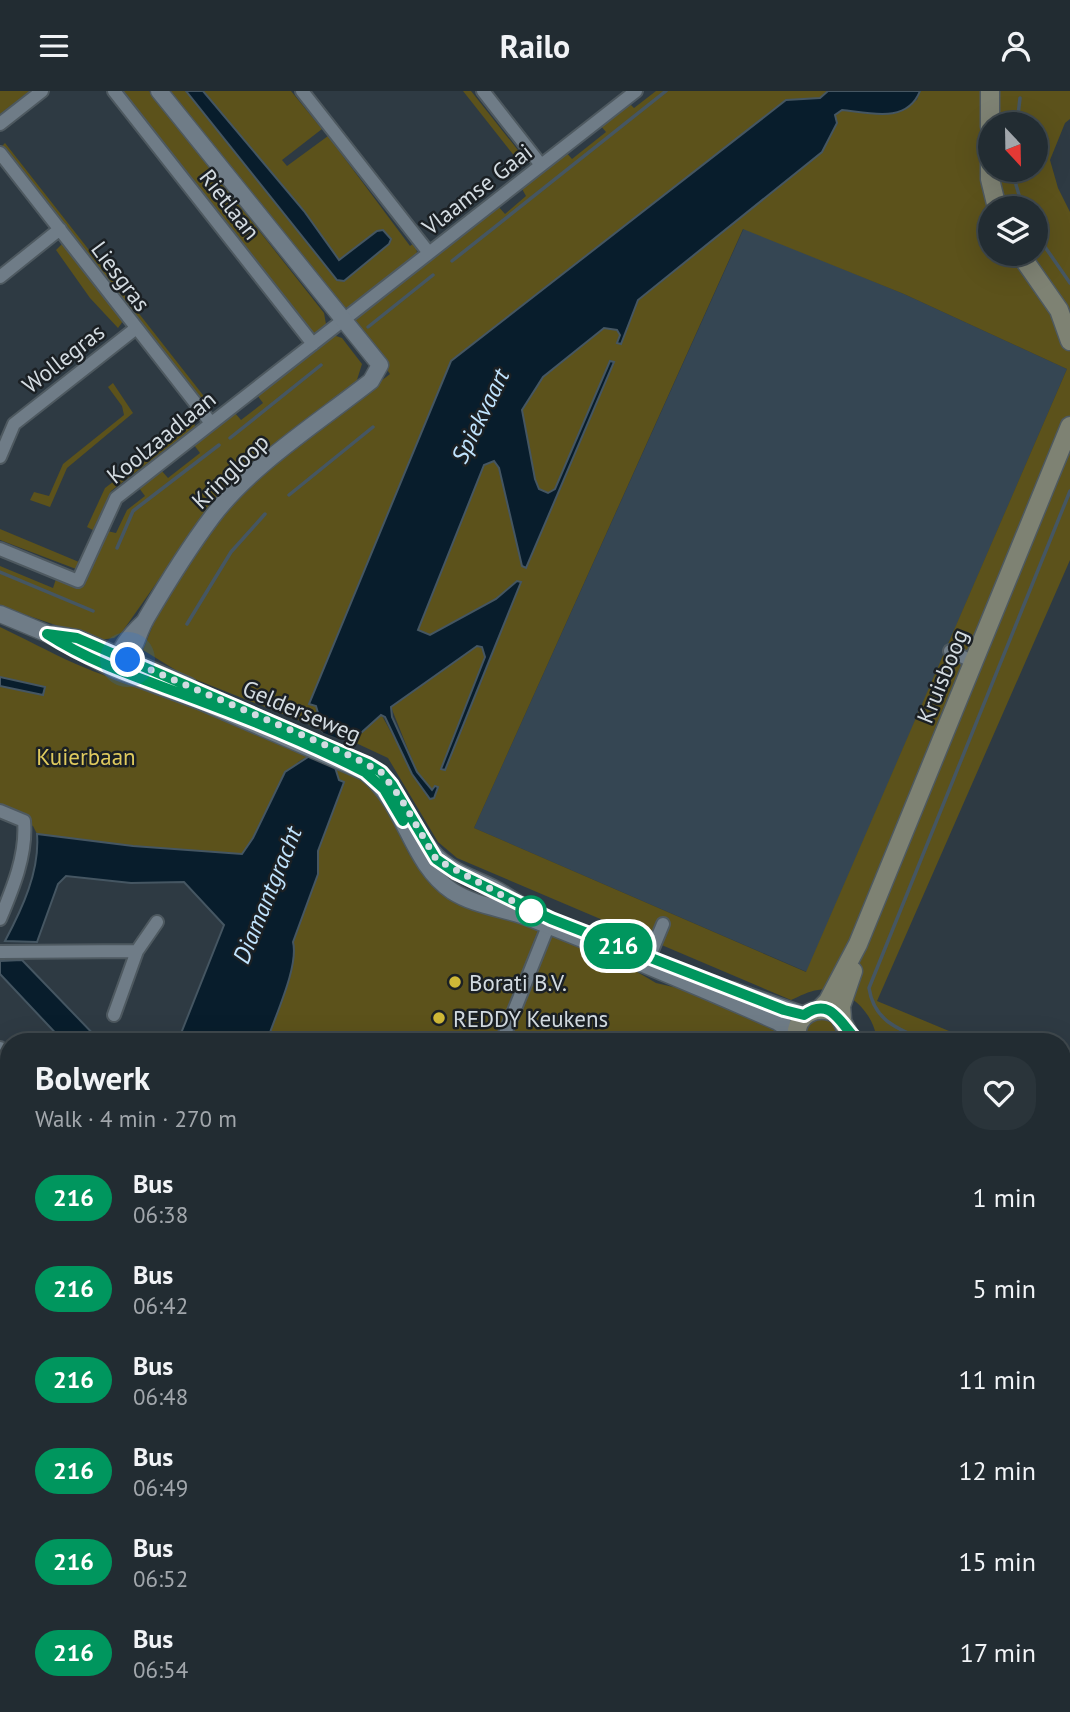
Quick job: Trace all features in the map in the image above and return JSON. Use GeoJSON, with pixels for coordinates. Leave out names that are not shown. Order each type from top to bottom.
{"type":"FeatureCollection","features":[{"type":"Feature","properties":{"kind":"main road"},"geometry":{"type":"LineString","coordinates":[[990,91],[991,112]]}},
{"type":"Feature","properties":{"kind":"main road"},"geometry":{"type":"LineString","coordinates":[[996,112],[1002,91]]}},
{"type":"Feature","properties":{"kind":"main road"},"geometry":{"type":"LineString","coordinates":[[1028,266],[1059,310],[1070,341]]}},
{"type":"Feature","properties":{"kind":"main road","name":"Kruisboog"},"geometry":{"type":"LineString","coordinates":[[799,1033],[812,1012],[828,1001],[858,944],[1070,426]]}},
{"type":"Feature","properties":{"kind":"main road","name":"Kruisboog"},"geometry":{"type":"LineString","coordinates":[[848,1033],[841,1006],[857,960],[858,944]]}},
{"type":"Feature","properties":{"kind":"main road"},"geometry":{"type":"LineString","coordinates":[[812,1012],[831,1010],[848,1033]]}},
{"type":"Feature","properties":{"kind":"street"},"geometry":{"type":"LineString","coordinates":[[0,124],[42,91]]}},
{"type":"Feature","properties":{"kind":"street","name":"Rietlaan"},"geometry":{"type":"LineString","coordinates":[[114,91],[313,344]]}},
{"type":"Feature","properties":{"kind":"street","name":"Kringloop"},"geometry":{"type":"LineString","coordinates":[[120,662],[131,634],[145,621],[199,535],[233,493],[374,377],[372,369],[341,322],[314,296],[309,281],[159,91]]}},
{"type":"Feature","properties":{"kind":"street"},"geometry":{"type":"LineString","coordinates":[[302,91],[429,253]]}},
{"type":"Feature","properties":{"kind":"street"},"geometry":{"type":"LineString","coordinates":[[483,91],[541,165]]}},
{"type":"Feature","properties":{"kind":"street","name":"Vlaamse Gaai"},"geometry":{"type":"LineString","coordinates":[[341,322],[636,91]]}},
{"type":"Feature","properties":{"kind":"street","name":"Liesgras"},"geometry":{"type":"LineString","coordinates":[[0,153],[211,423]]}},
{"type":"Feature","properties":{"kind":"street"},"geometry":{"type":"LineString","coordinates":[[0,277],[60,229]]}},
{"type":"Feature","properties":{"kind":"street","name":"Koolzaadlaan"},"geometry":{"type":"LineString","coordinates":[[0,549],[78,581],[116,498],[341,322]]}},
{"type":"Feature","properties":{"kind":"street","name":"Wollegras"},"geometry":{"type":"LineString","coordinates":[[0,457],[13,424],[135,329]]}},
{"type":"Feature","properties":{"kind":"street","name":"Gelderseweg"},"geometry":{"type":"LineString","coordinates":[[0,614],[47,634],[77,638],[120,662],[349,760],[384,789],[426,862],[437,878],[453,891],[491,908],[550,922],[647,961],[778,1021],[792,1033]]}},
{"type":"Feature","properties":{"kind":"street"},"geometry":{"type":"LineString","coordinates":[[950,651],[974,662]]}},
{"type":"Feature","properties":{"kind":"street"},"geometry":{"type":"LineString","coordinates":[[0,811],[24,821],[25,832],[15,883],[0,919]]}},
{"type":"Feature","properties":{"kind":"street"},"geometry":{"type":"LineString","coordinates":[[114,1015],[137,951],[158,922]]}},
{"type":"Feature","properties":{"kind":"street"},"geometry":{"type":"LineString","coordinates":[[505,1033],[550,922]]}},
{"type":"Feature","properties":{"kind":"street"},"geometry":{"type":"LineString","coordinates":[[647,961],[663,924]]}},
{"type":"Feature","properties":{"kind":"street"},"geometry":{"type":"LineString","coordinates":[[0,952],[137,951]]}},
{"type":"Feature","properties":{"kind":"street","name":"Gelderseweg"},"geometry":{"type":"LineString","coordinates":[[647,961],[812,1012]]}},
{"type":"Feature","properties":{"kind":"shaded area"},"geometry":{"type":"Polygon","coordinates":[[[744,228],[904,294],[1067,369],[807,972],[474,828],[744,228]]]}},
{"type":"Feature","properties":{"kind":"green space"},"geometry":{"type":"Polygon","coordinates":[[[0,91],[30,91],[0,114],[0,91]]]}},
{"type":"Feature","properties":{"kind":"green space"},"geometry":{"type":"Polygon","coordinates":[[[119,91],[149,91],[324,313],[326,324],[322,331],[313,333],[307,329],[119,91]]]}},
{"type":"Feature","properties":{"kind":"green space"},"geometry":{"type":"Polygon","coordinates":[[[164,91],[291,91],[322,129],[282,160],[287,166],[328,136],[410,246],[416,241],[417,255],[351,307],[342,308],[164,91]]]}},
{"type":"Feature","properties":{"kind":"green space"},"geometry":{"type":"Polygon","coordinates":[[[463,91],[471,91],[521,154],[516,158],[463,91]]]}},
{"type":"Feature","properties":{"kind":"green space"},"geometry":{"type":"Polygon","coordinates":[[[656,91],[828,91],[820,99],[786,100],[451,361],[310,704],[316,706],[323,730],[182,674],[143,650],[160,607],[220,515],[259,476],[390,374],[354,321],[357,317],[497,205],[505,214],[526,196],[521,187],[565,151],[572,159],[606,132],[600,125],[628,102],[634,108],[656,91]]]}},
{"type":"Feature","properties":{"kind":"green space"},"geometry":{"type":"Polygon","coordinates":[[[920,91],[1070,91],[1070,119],[1065,123],[1050,160],[1058,188],[1070,212],[1070,560],[877,1001],[954,1033],[875,1033],[863,1009],[838,992],[815,991],[791,1000],[457,858],[438,842],[388,758],[343,737],[362,732],[381,714],[421,786],[429,793],[432,790],[417,772],[391,707],[477,646],[485,650],[483,664],[517,581],[496,599],[430,635],[420,633],[418,626],[484,464],[494,461],[499,468],[522,566],[526,567],[610,361],[555,489],[548,493],[539,489],[535,479],[523,424],[523,409],[535,386],[557,364],[604,328],[617,330],[620,335],[618,343],[621,343],[638,300],[822,152],[834,115],[841,110],[871,113],[917,100],[920,91]],[[743,229],[474,828],[806,972],[1067,369],[904,294],[743,229]]]}},
{"type":"Feature","properties":{"kind":"green space"},"geometry":{"type":"Polygon","coordinates":[[[5,143],[210,404],[205,409],[0,148],[5,143]]]}},
{"type":"Feature","properties":{"kind":"green space"},"geometry":{"type":"Polygon","coordinates":[[[63,243],[123,321],[118,328],[90,298],[56,250],[63,243]]]}},
{"type":"Feature","properties":{"kind":"green space"},"geometry":{"type":"Polygon","coordinates":[[[333,335],[342,338],[362,364],[356,383],[260,457],[220,493],[122,632],[114,638],[99,640],[0,606],[0,566],[53,588],[56,579],[77,588],[84,586],[107,531],[116,533],[127,510],[145,496],[139,488],[161,470],[168,478],[200,453],[194,445],[235,413],[241,420],[263,403],[257,395],[333,335]]]}},
{"type":"Feature","properties":{"kind":"green space"},"geometry":{"type":"Polygon","coordinates":[[[113,383],[133,413],[67,468],[50,507],[30,500],[34,492],[49,496],[63,464],[124,415],[122,406],[108,387],[113,383]]]}},
{"type":"Feature","properties":{"kind":"green space"},"geometry":{"type":"Polygon","coordinates":[[[194,420],[195,427],[111,491],[93,530],[87,527],[105,488],[194,420]]]}},
{"type":"Feature","properties":{"kind":"green space"},"geometry":{"type":"Polygon","coordinates":[[[0,529],[79,562],[76,569],[0,540],[0,529]]]}},
{"type":"Feature","properties":{"kind":"green space","name":"Kuierbaan"},"geometry":{"type":"Polygon","coordinates":[[[0,627],[93,671],[153,686],[314,753],[298,762],[242,866],[134,846],[37,834],[33,826],[0,811],[0,627]]]}},
{"type":"Feature","properties":{"kind":"green space"},"geometry":{"type":"Polygon","coordinates":[[[333,761],[370,777],[409,854],[424,875],[444,891],[622,963],[656,983],[695,992],[788,1033],[270,1033],[289,977],[292,942],[318,874],[318,851],[344,782],[339,780],[333,761]]]}},
{"type":"Feature","properties":{"kind":"green space"},"geometry":{"type":"Polygon","coordinates":[[[823,1017],[835,1024],[836,1033],[807,1033],[807,1027],[813,1020],[823,1017]]]}},
{"type":"Feature","properties":{"kind":"water"},"geometry":{"type":"Polygon","coordinates":[[[186,91],[203,91],[304,211],[339,260],[377,231],[383,230],[391,239],[389,244],[344,281],[337,280],[186,91]]]}},
{"type":"Feature","properties":{"kind":"water"},"geometry":{"type":"Polygon","coordinates":[[[828,91],[920,91],[914,101],[897,112],[876,114],[842,110],[835,115],[837,123],[822,152],[638,300],[621,344],[617,343],[620,335],[617,330],[604,328],[543,377],[522,410],[535,479],[539,489],[548,493],[555,489],[610,361],[614,362],[526,568],[522,566],[499,468],[494,461],[484,465],[418,630],[430,635],[496,599],[517,581],[521,582],[445,770],[441,769],[485,657],[482,647],[477,646],[391,707],[392,717],[417,772],[432,790],[435,786],[438,787],[434,798],[430,799],[412,774],[385,717],[381,715],[362,732],[343,738],[333,761],[339,780],[344,782],[318,851],[318,874],[293,942],[290,977],[270,1033],[181,1033],[224,925],[184,882],[131,883],[66,876],[58,884],[37,942],[5,941],[33,876],[37,834],[133,846],[242,854],[253,838],[285,772],[314,753],[323,730],[316,706],[309,704],[451,361],[786,100],[820,98],[828,91]]]}},
{"type":"Feature","properties":{"kind":"water"},"geometry":{"type":"Polygon","coordinates":[[[0,677],[45,687],[43,695],[0,686],[0,677]]]}},
{"type":"Feature","properties":{"kind":"water"},"geometry":{"type":"Polygon","coordinates":[[[22,960],[92,1033],[55,1033],[0,974],[0,961],[22,960]]]}},
{"type":"Feature","properties":{"kind":"pier"},"geometry":{"type":"Polygon","coordinates":[[[319,731],[345,741],[337,761],[311,750],[319,731]]]}},
{"type":"Feature","properties":{"kind":"waterway"},"geometry":{"type":"LineString","coordinates":[[452,261],[666,91]]}},
{"type":"Feature","properties":{"kind":"waterway"},"geometry":{"type":"LineString","coordinates":[[1018,112],[1020,98]]}},
{"type":"Feature","properties":{"kind":"waterway"},"geometry":{"type":"LineString","coordinates":[[1016,182],[1019,196]]}},
{"type":"Feature","properties":{"kind":"waterway"},"geometry":{"type":"LineString","coordinates":[[1048,251],[1070,283]]}},
{"type":"Feature","properties":{"kind":"waterway"},"geometry":{"type":"LineString","coordinates":[[368,327],[433,275]]}},
{"type":"Feature","properties":{"kind":"waterway"},"geometry":{"type":"LineString","coordinates":[[230,438],[321,365]]}},
{"type":"Feature","properties":{"kind":"waterway"},"geometry":{"type":"LineString","coordinates":[[289,495],[373,427]]}},
{"type":"Feature","properties":{"kind":"waterway"},"geometry":{"type":"LineString","coordinates":[[117,548],[133,511],[219,445]]}},
{"type":"Feature","properties":{"kind":"waterway"},"geometry":{"type":"LineString","coordinates":[[908,1033],[882,1016],[876,1009],[869,988],[1070,491]]}},
{"type":"Feature","properties":{"kind":"waterway"},"geometry":{"type":"LineString","coordinates":[[187,624],[231,552],[265,514]]}},
{"type":"Feature","properties":{"kind":"waterway"},"geometry":{"type":"LineString","coordinates":[[0,572],[93,611]]}},
{"type":"Feature","properties":{"kind":"bus line","name":"216"},"geometry":{"type":"LineString","coordinates":[[403,821],[392,800],[375,779],[348,763],[200,701],[115,670],[72,650],[47,634],[77,638],[368,764],[381,772],[392,785],[436,859],[455,872],[494,889],[527,909],[784,1010],[804,1015],[816,1009],[831,1010],[839,1015],[848,1033]]}},
{"type":"Feature","properties":{"kind":"place","name":"Borati B.V."},"geometry":{"type":"Point","coordinates":[455,982]}},
{"type":"Feature","properties":{"kind":"place","name":"REDDY Keukens"},"geometry":{"type":"Point","coordinates":[439,1018]}},
{"type":"Feature","properties":{"kind":"route"},"geometry":{"type":"LineString","coordinates":[[128,660],[351,756],[381,772],[400,797],[436,859],[455,872],[494,889],[531,911]]}},
{"type":"Feature","properties":{"kind":"water label","name":"Spiekvaart"},"geometry":{"type":"Point","coordinates":[480,416]}},
{"type":"Feature","properties":{"kind":"water label","name":"Diamantgracht"},"geometry":{"type":"Point","coordinates":[267,895]}}]}
